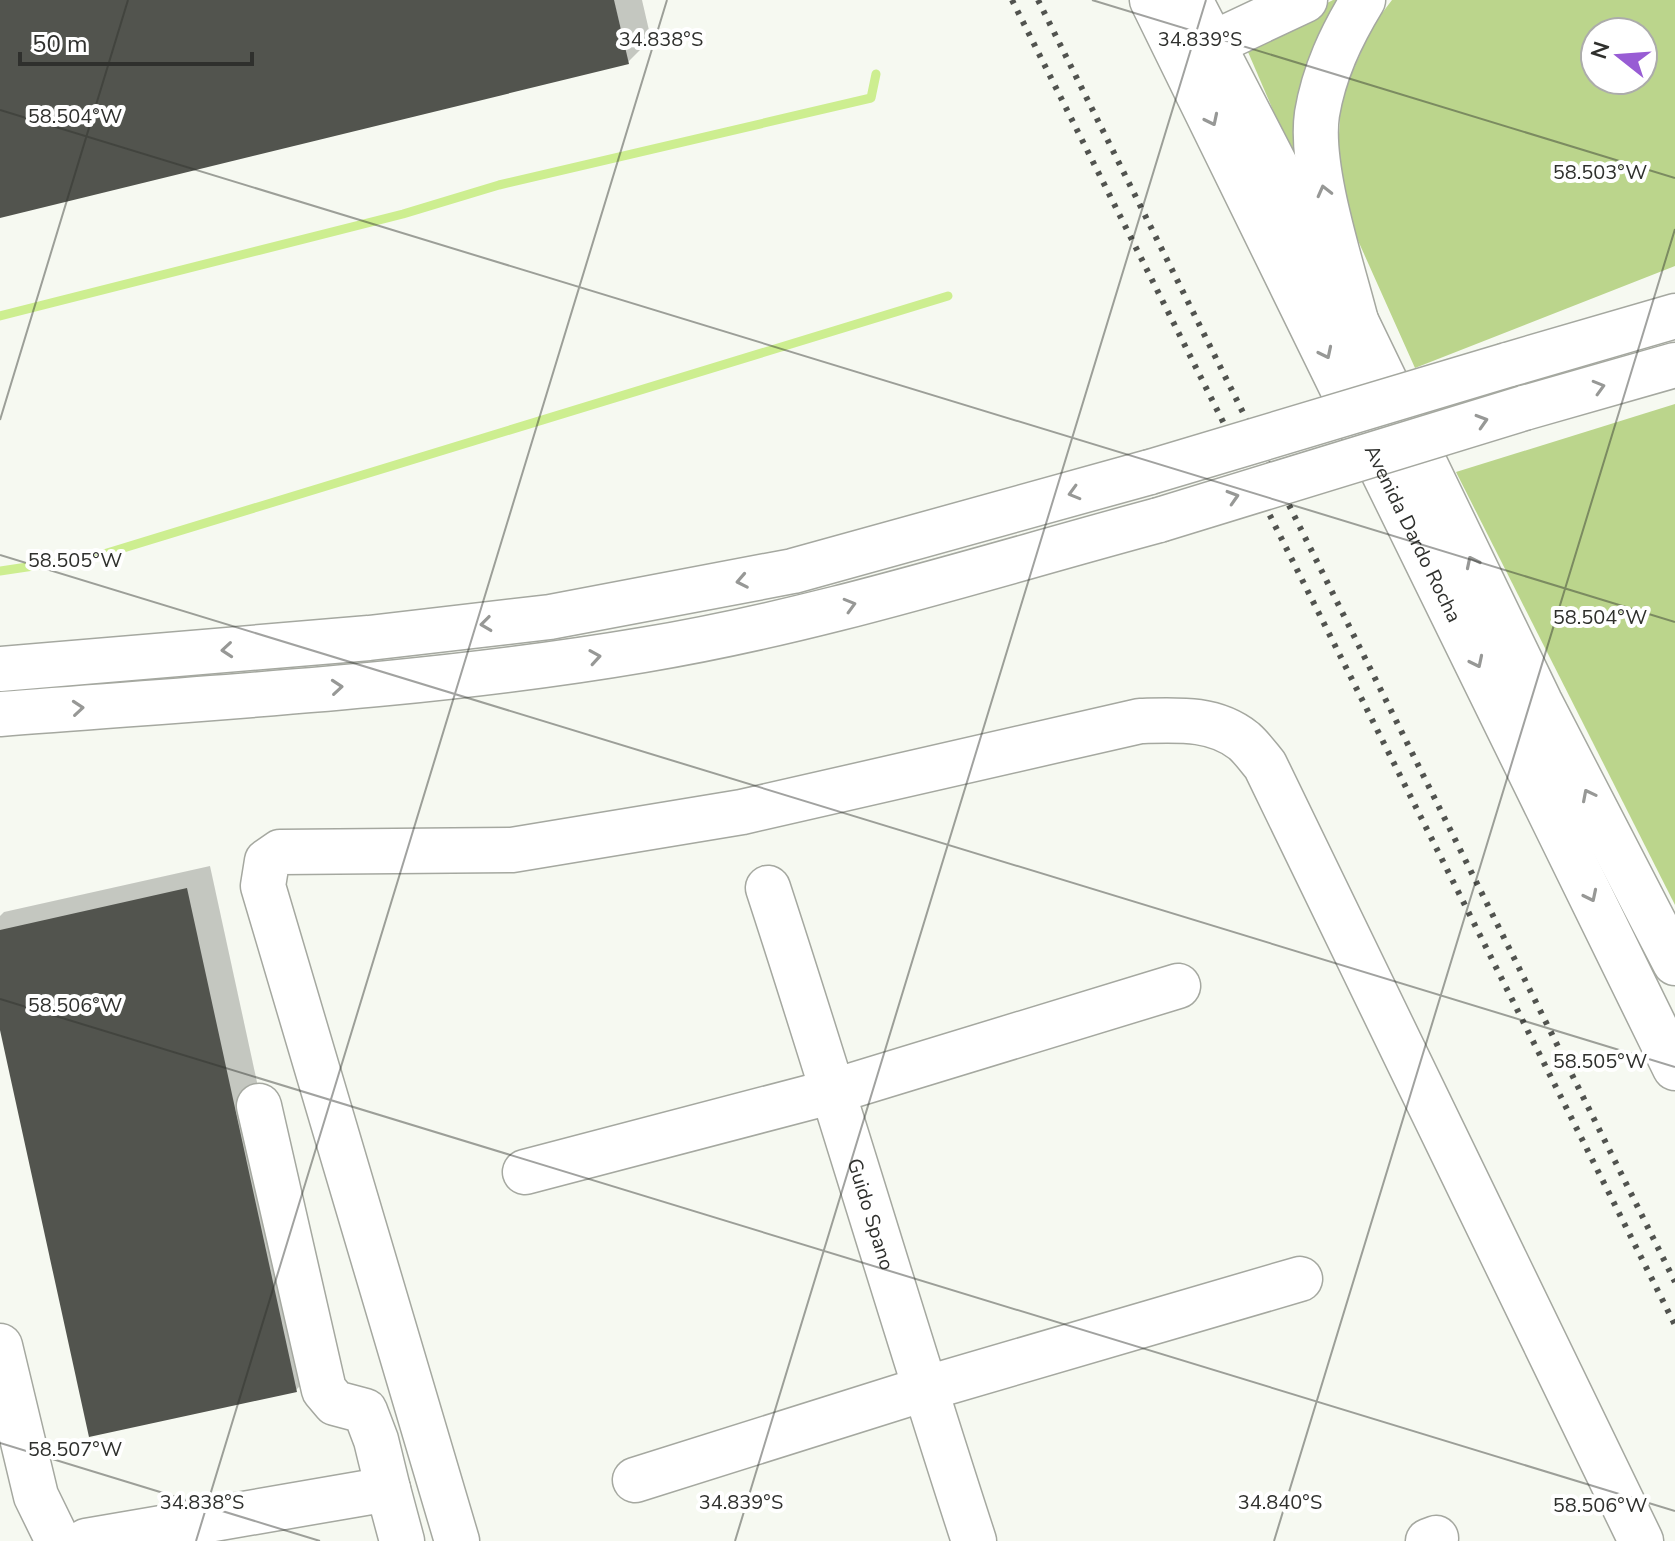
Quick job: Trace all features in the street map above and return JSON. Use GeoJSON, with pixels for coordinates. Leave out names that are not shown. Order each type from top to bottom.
{"type":"FeatureCollection","features":[{"type":"Feature","properties":{"kind":"main road"},"geometry":{"type":"LineString","coordinates":[[1184,26],[1246,0]]}},
{"type":"Feature","properties":{"kind":"main road"},"geometry":{"type":"LineString","coordinates":[[1184,26],[1305,0]]}},
{"type":"Feature","properties":{"kind":"main road"},"geometry":{"type":"LineString","coordinates":[[1356,321],[1318,167],[1317,117],[1328,70],[1344,30],[1363,0]]}},
{"type":"Feature","properties":{"kind":"main road","name":"Avenida Dardo Rocha"},"geometry":{"type":"LineString","coordinates":[[1184,26],[1356,321],[1540,702],[1675,963]]}},
{"type":"Feature","properties":{"kind":"main road","name":"Avenida Dardo Rocha"},"geometry":{"type":"LineString","coordinates":[[1184,26],[1675,1068]]}},
{"type":"Feature","properties":{"kind":"main road"},"geometry":{"type":"LineString","coordinates":[[1521,361],[1675,287]]}},
{"type":"Feature","properties":{"kind":"main road"},"geometry":{"type":"LineString","coordinates":[[0,669],[369,638],[550,617],[793,571],[1150,472],[1675,316]]}},
{"type":"Feature","properties":{"kind":"main road"},"geometry":{"type":"LineString","coordinates":[[0,714],[476,675],[646,649],[822,613],[1159,520],[1675,365]]}},
{"type":"Feature","properties":{"kind":"main road"},"geometry":{"type":"LineString","coordinates":[[457,1541],[263,886],[267,861],[280,852],[512,850],[742,812],[1140,721],[1185,719],[1216,725],[1245,741],[1265,765],[1641,1541]]}},
{"type":"Feature","properties":{"kind":"main road","name":"Guido Spano"},"geometry":{"type":"LineString","coordinates":[[768,888],[974,1541]]}},
{"type":"Feature","properties":{"kind":"main road"},"geometry":{"type":"LineString","coordinates":[[525,1172],[834,1091],[1178,986]]}},
{"type":"Feature","properties":{"kind":"main road"},"geometry":{"type":"LineString","coordinates":[[259,1106],[324,1390],[335,1403],[365,1411],[376,1440],[402,1541]]}},
{"type":"Feature","properties":{"kind":"main road"},"geometry":{"type":"LineString","coordinates":[[635,1480],[924,1389],[1300,1279]]}},
{"type":"Feature","properties":{"kind":"main road"},"geometry":{"type":"LineString","coordinates":[[0,1346],[36,1496],[58,1541]]}},
{"type":"Feature","properties":{"kind":"main road"},"geometry":{"type":"LineString","coordinates":[[86,1541],[388,1489]]}},
{"type":"Feature","properties":{"kind":"green space"},"geometry":{"type":"Polygon","coordinates":[[[1333,0],[1348,0],[1300,173],[1245,45],[1333,0]]]}},
{"type":"Feature","properties":{"kind":"green space"},"geometry":{"type":"Polygon","coordinates":[[[1392,0],[1675,0],[1675,266],[1415,368],[1356,236],[1337,171],[1341,98],[1373,25],[1392,0]]]}},
{"type":"Feature","properties":{"kind":"green space"},"geometry":{"type":"Polygon","coordinates":[[[1675,404],[1675,905],[1456,472],[1675,404]]]}},
{"type":"Feature","properties":{"kind":"building"},"geometry":{"type":"Polygon","coordinates":[[[0,0],[614,0],[629,64],[0,218],[0,0]]]}},
{"type":"Feature","properties":{"kind":"building"},"geometry":{"type":"Polygon","coordinates":[[[187,888],[297,1392],[89,1437],[0,1030],[0,930],[187,888]]]}},
{"type":"Feature","properties":{"kind":"waterway"},"geometry":{"type":"LineString","coordinates":[[0,316],[403,214],[499,185],[871,98],[876,74]]}},
{"type":"Feature","properties":{"kind":"waterway"},"geometry":{"type":"LineString","coordinates":[[0,571],[94,557],[948,296]]}},
{"type":"Feature","properties":{"kind":"railway"},"geometry":{"type":"LineString","coordinates":[[1012,0],[1675,1325]]}},
{"type":"Feature","properties":{"kind":"railway"},"geometry":{"type":"LineString","coordinates":[[1038,0],[1675,1282]]}}]}
